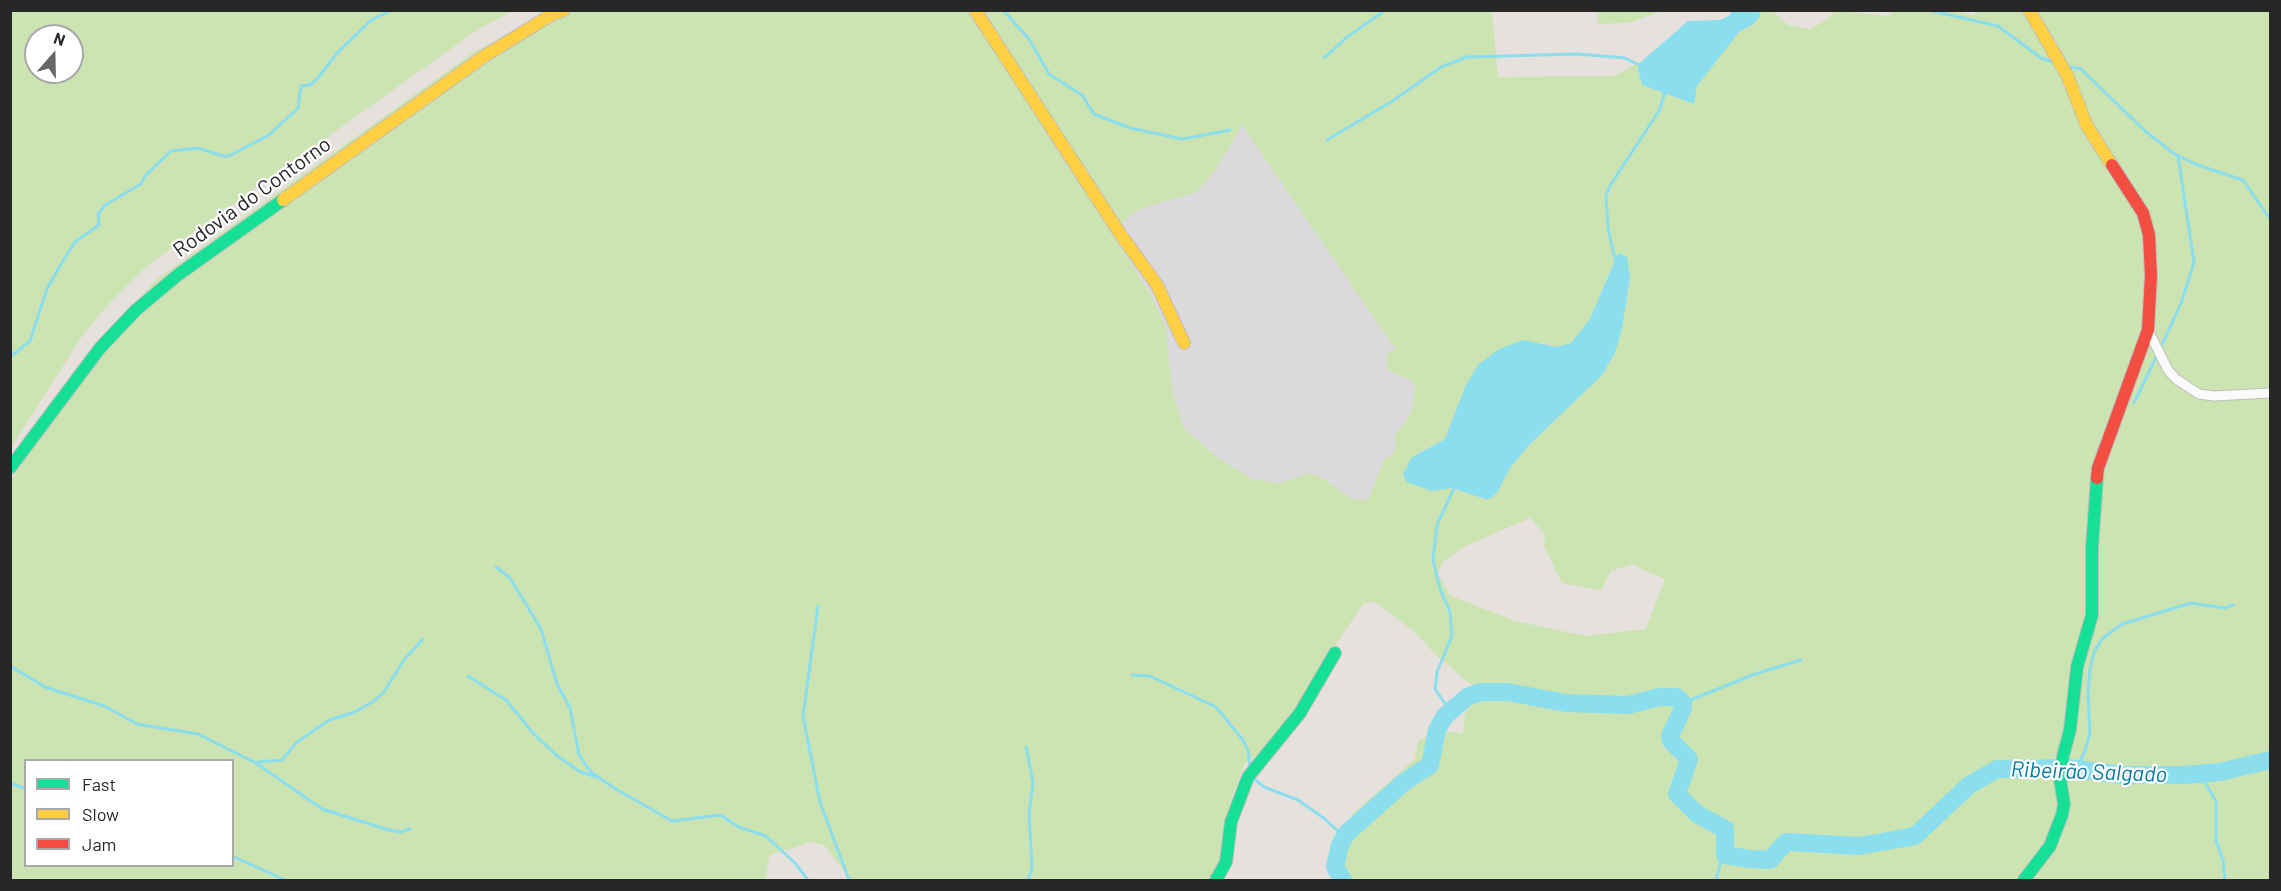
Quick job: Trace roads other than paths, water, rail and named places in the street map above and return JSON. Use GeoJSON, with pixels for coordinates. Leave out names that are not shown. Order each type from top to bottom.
{"type":"FeatureCollection","features":[{"type":"Feature","properties":{"kind":"street","name":"Rodovia do Contorno"},"geometry":{"type":"LineString","coordinates":[[10,468],[100,348],[136,310],[179,274],[483,57],[551,15],[564,10]]}},
{"type":"Feature","properties":{"kind":"street"},"geometry":{"type":"LineString","coordinates":[[975,10],[1119,232],[1157,285],[1184,343]]}},
{"type":"Feature","properties":{"kind":"street"},"geometry":{"type":"LineString","coordinates":[[2024,880],[2039,863],[2057,833],[2064,804],[2060,779],[2063,756],[2070,730],[2077,667],[2092,615],[2092,547],[2098,468],[2148,330],[2151,275],[2149,235],[2144,213],[2087,126],[2067,75],[2029,10]]}},
{"type":"Feature","properties":{"kind":"street"},"geometry":{"type":"LineString","coordinates":[[2148,330],[2168,370],[2176,379],[2199,394],[2214,396],[2271,393]]}},
{"type":"Feature","properties":{"kind":"street"},"geometry":{"type":"LineString","coordinates":[[1216,880],[1226,862],[1231,822],[1248,777],[1300,712],[1335,653]]}},
{"type":"Feature","properties":{"kind":"water"},"geometry":{"type":"Polygon","coordinates":[[[1732,11],[1759,11],[1760,16],[1754,24],[1739,32],[1697,86],[1694,104],[1642,85],[1638,68],[1642,61],[1688,21],[1720,20],[1729,16],[1732,11]]]}},
{"type":"Feature","properties":{"kind":"water"},"geometry":{"type":"Polygon","coordinates":[[[1618,253],[1627,257],[1630,278],[1622,329],[1615,353],[1602,375],[1529,445],[1510,468],[1497,493],[1488,500],[1452,488],[1431,491],[1407,482],[1403,475],[1411,458],[1445,439],[1466,385],[1478,365],[1499,349],[1523,340],[1557,347],[1571,343],[1590,319],[1618,253]]]}},
{"type":"Feature","properties":{"kind":"waterway"},"geometry":{"type":"LineString","coordinates":[[10,357],[30,341],[47,289],[75,242],[99,225],[98,214],[105,205],[141,184],[145,176],[171,151],[198,148],[229,156],[269,135],[298,108],[301,86],[310,85],[317,79],[337,53],[371,20],[392,10]]}},
{"type":"Feature","properties":{"kind":"waterway"},"geometry":{"type":"LineString","coordinates":[[1003,10],[1029,39],[1049,74],[1082,95],[1094,114],[1130,128],[1182,139],[1230,130]]}},
{"type":"Feature","properties":{"kind":"waterway"},"geometry":{"type":"LineString","coordinates":[[1324,58],[1346,38],[1385,10]]}},
{"type":"Feature","properties":{"kind":"waterway"},"geometry":{"type":"LineString","coordinates":[[1928,10],[1998,26],[2041,58],[2055,63]]}},
{"type":"Feature","properties":{"kind":"waterway"},"geometry":{"type":"LineString","coordinates":[[1327,140],[1394,100],[1441,67],[1467,57],[1578,54],[1625,58],[1643,67]]}},
{"type":"Feature","properties":{"kind":"waterway"},"geometry":{"type":"LineString","coordinates":[[2067,66],[2081,69],[2144,130],[2173,153],[2195,164],[2243,180],[2270,219]]}},
{"type":"Feature","properties":{"kind":"waterway"},"geometry":{"type":"LineString","coordinates":[[1615,260],[1608,228],[1606,196],[1611,184],[1659,111],[1665,92]]}},
{"type":"Feature","properties":{"kind":"waterway"},"geometry":{"type":"LineString","coordinates":[[2161,347],[2182,301],[2194,262],[2178,156]]}},
{"type":"Feature","properties":{"kind":"waterway"},"geometry":{"type":"LineString","coordinates":[[2134,403],[2158,353]]}},
{"type":"Feature","properties":{"kind":"waterway"},"geometry":{"type":"LineString","coordinates":[[1450,711],[1435,689],[1437,672],[1452,636],[1450,612],[1440,589],[1433,560],[1437,525],[1455,486]]}},
{"type":"Feature","properties":{"kind":"waterway"},"geometry":{"type":"LineString","coordinates":[[496,567],[510,578],[541,629],[557,684],[570,708],[579,755],[591,772],[672,821],[720,815],[739,827],[766,836],[795,863],[808,880]]}},
{"type":"Feature","properties":{"kind":"waterway"},"geometry":{"type":"LineString","coordinates":[[2068,768],[2079,763],[2090,733],[2088,692],[2090,670],[2094,652],[2102,639],[2122,624],[2191,603],[2224,608],[2233,605]]}},
{"type":"Feature","properties":{"kind":"waterway"},"geometry":{"type":"LineString","coordinates":[[818,606],[803,716],[820,802],[849,880]]}},
{"type":"Feature","properties":{"kind":"waterway"},"geometry":{"type":"LineString","coordinates":[[258,762],[282,760],[297,742],[329,720],[355,712],[374,701],[384,692],[404,660],[423,639]]}},
{"type":"Feature","properties":{"kind":"waterway"},"geometry":{"type":"LineString","coordinates":[[1683,703],[1755,674],[1801,660]]}},
{"type":"Feature","properties":{"kind":"waterway"},"geometry":{"type":"LineString","coordinates":[[10,666],[45,687],[104,706],[137,724],[198,734],[256,763],[322,809],[389,830],[400,832],[410,829]]}},
{"type":"Feature","properties":{"kind":"waterway"},"geometry":{"type":"LineString","coordinates":[[1132,675],[1150,676],[1216,707],[1243,740],[1248,751],[1250,768]]}},
{"type":"Feature","properties":{"kind":"waterway"},"geometry":{"type":"LineString","coordinates":[[468,676],[506,700],[534,734],[556,755],[579,771],[596,777]]}},
{"type":"Feature","properties":{"kind":"waterway","name":"Ribeirão Salgado"},"geometry":{"type":"LineString","coordinates":[[1343,880],[1335,867],[1340,845],[1347,833],[1403,783],[1430,765],[1437,730],[1445,716],[1467,697],[1481,692],[1507,692],[1566,703],[1628,705],[1660,697],[1677,697],[1683,703],[1683,708],[1670,736],[1671,741],[1689,759],[1677,794],[1697,814],[1725,829],[1725,855],[1750,859],[1770,860],[1785,843],[1789,842],[1859,846],[1915,836],[1968,786],[1997,769],[2068,768],[2121,775],[2185,775],[2220,772],[2270,760]]}},
{"type":"Feature","properties":{"kind":"waterway"},"geometry":{"type":"LineString","coordinates":[[1026,747],[1033,783],[1029,813],[1032,868],[1028,880]]}},
{"type":"Feature","properties":{"kind":"waterway"},"geometry":{"type":"LineString","coordinates":[[2197,774],[2216,801],[2216,840],[2223,860],[2225,880]]}},
{"type":"Feature","properties":{"kind":"waterway"},"geometry":{"type":"LineString","coordinates":[[1252,777],[1264,787],[1298,800],[1325,819],[1344,837]]}},
{"type":"Feature","properties":{"kind":"waterway"},"geometry":{"type":"LineString","coordinates":[[10,783],[24,788]]}},
{"type":"Feature","properties":{"kind":"waterway"},"geometry":{"type":"LineString","coordinates":[[1716,880],[1723,853]]}},
{"type":"Feature","properties":{"kind":"waterway"},"geometry":{"type":"LineString","coordinates":[[234,857],[285,880]]}}]}
